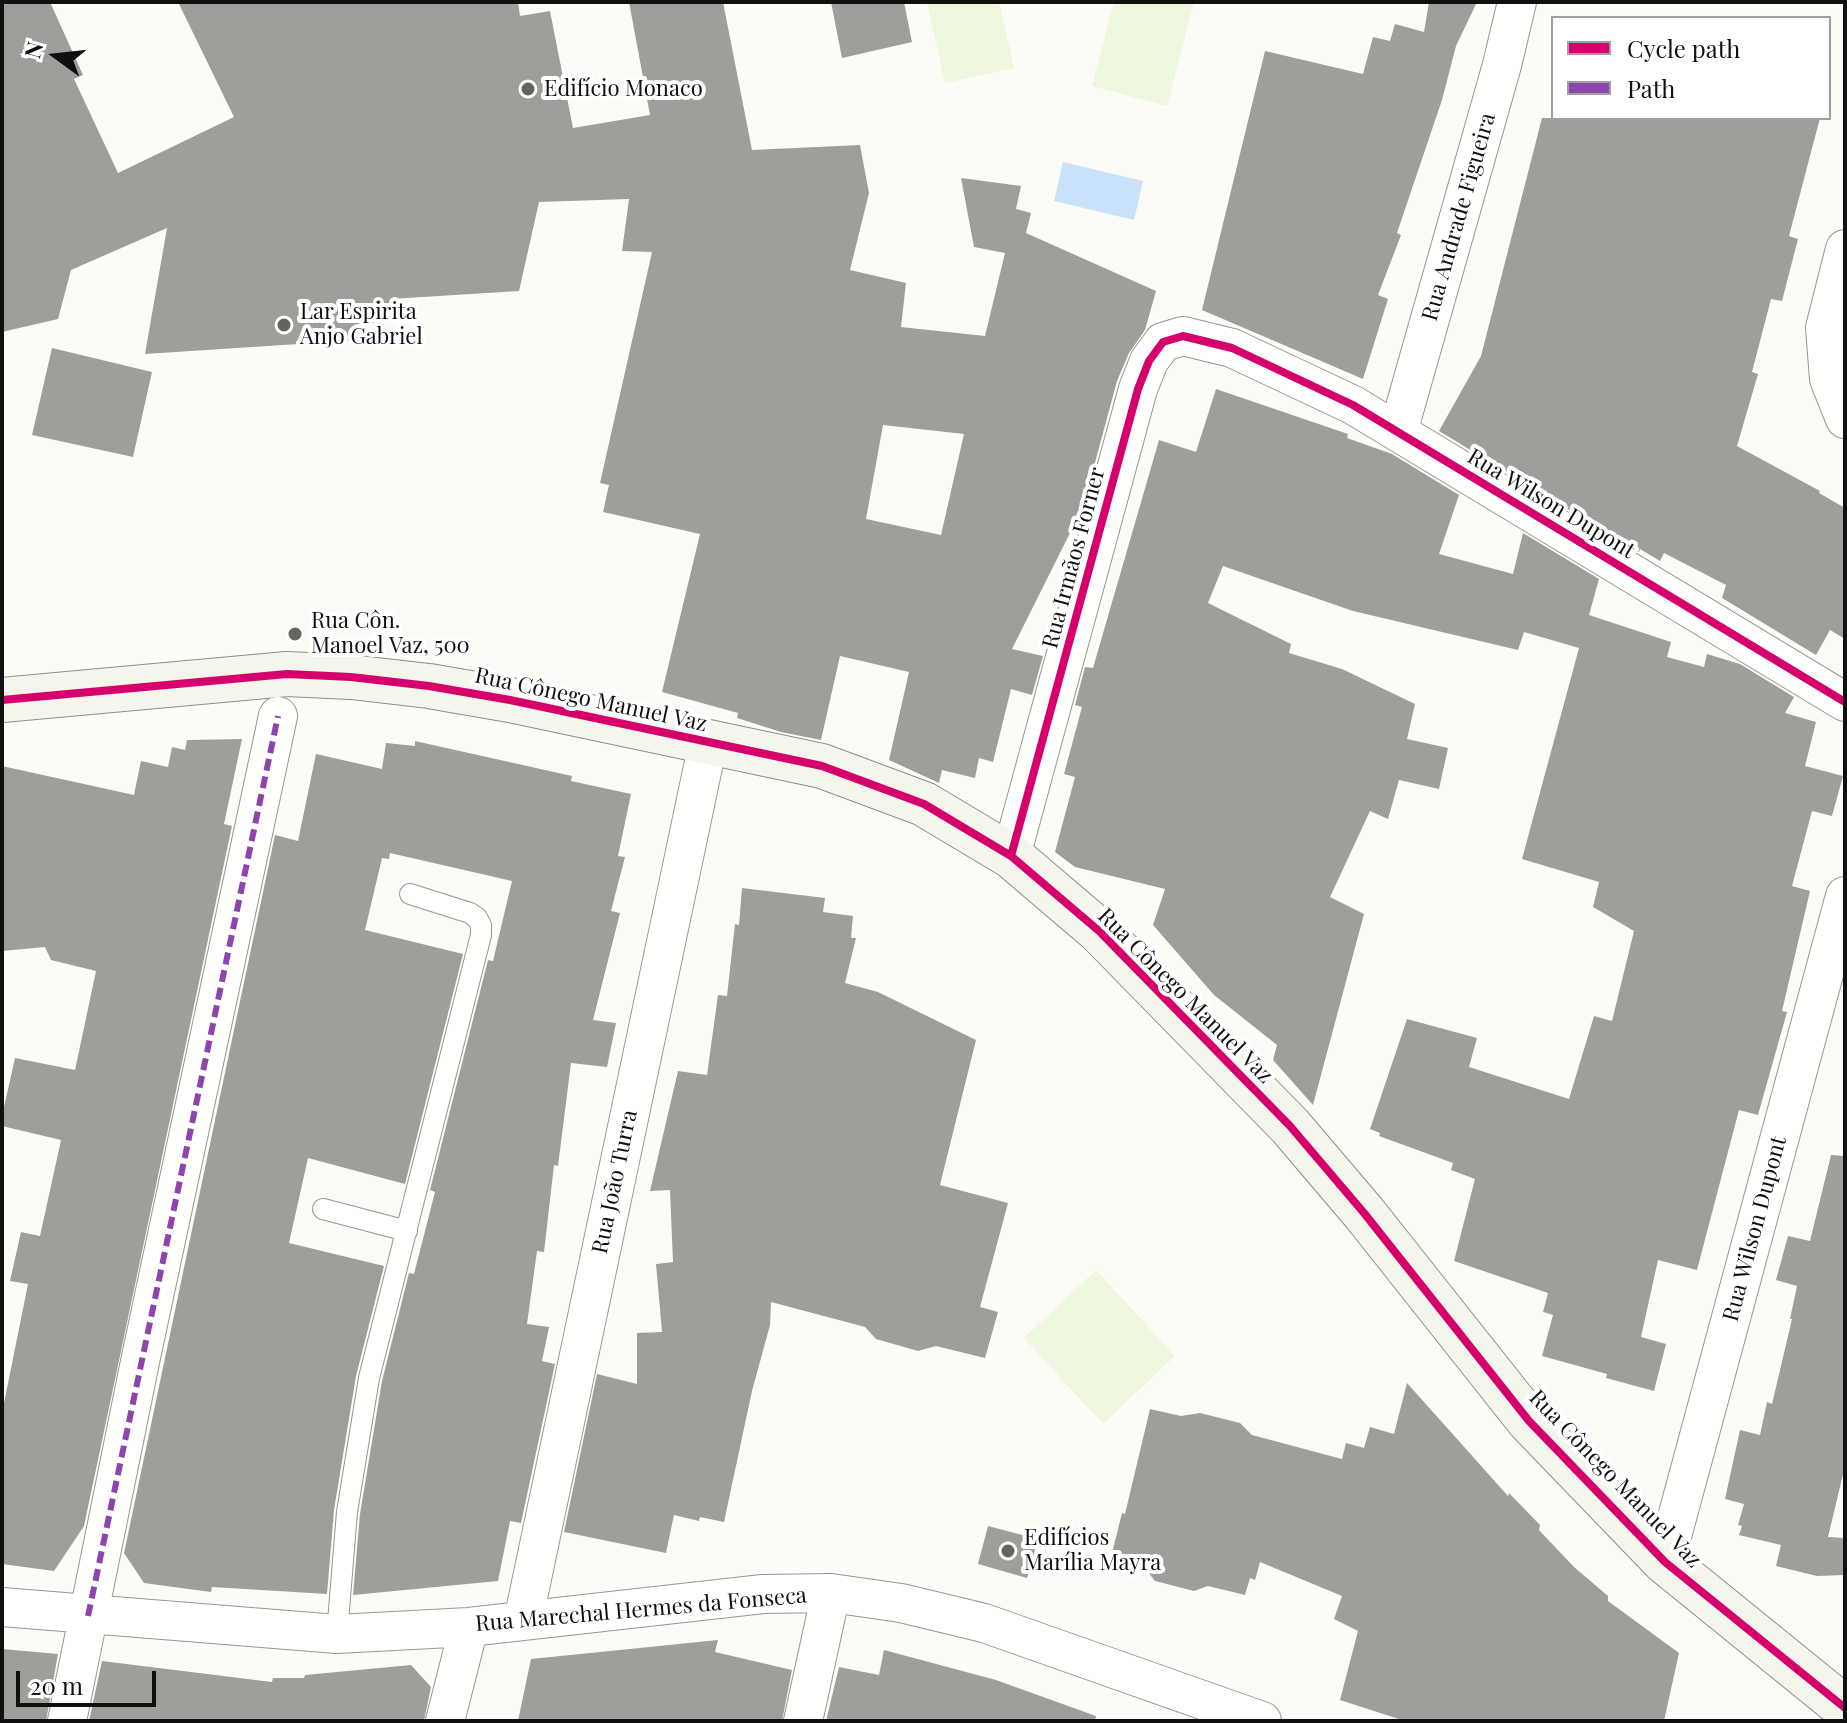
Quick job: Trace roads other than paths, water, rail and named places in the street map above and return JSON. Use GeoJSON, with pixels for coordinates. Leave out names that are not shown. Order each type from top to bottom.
{"type":"FeatureCollection","features":[{"type":"Feature","properties":{"kind":"street","name":"Rua Andrade Figueira"},"geometry":{"type":"LineString","coordinates":[[1398,432],[1517,2]]}},
{"type":"Feature","properties":{"kind":"street"},"geometry":{"type":"LineString","coordinates":[[1845,249],[1825,328],[1829,379],[1845,419]]}},
{"type":"Feature","properties":{"kind":"street","name":"Rua Irmãos Forner"},"geometry":{"type":"LineString","coordinates":[[1011,856],[1138,389],[1149,361],[1163,342],[1183,336],[1232,348]]}},
{"type":"Feature","properties":{"kind":"street","name":"Rua Wilson Dupont"},"geometry":{"type":"LineString","coordinates":[[1232,348],[1353,405],[1845,702]]}},
{"type":"Feature","properties":{"kind":"street","name":"Rua Cônego Manuel Vaz"},"geometry":{"type":"LineString","coordinates":[[2,700],[287,674],[351,677],[510,700],[822,766],[924,804],[1011,856],[1099,931],[1290,1126],[1364,1213],[1529,1421],[1665,1562],[1845,1708]]}},
{"type":"Feature","properties":{"kind":"street"},"geometry":{"type":"LineString","coordinates":[[67,1721],[278,716]]}},
{"type":"Feature","properties":{"kind":"street","name":"Rua João Turra"},"geometry":{"type":"LineString","coordinates":[[523,1621],[708,743]]}},
{"type":"Feature","properties":{"kind":"street","name":"Rua Wilson Dupont"},"geometry":{"type":"LineString","coordinates":[[1665,1562],[1845,896]]}},
{"type":"Feature","properties":{"kind":"street"},"geometry":{"type":"LineString","coordinates":[[803,1721],[831,1593]]}},
{"type":"Feature","properties":{"kind":"street","name":"Rua Marechal Hermes da Fonseca"},"geometry":{"type":"LineString","coordinates":[[2,1607],[337,1634],[469,1627],[763,1594],[831,1593],[901,1603],[984,1623],[1246,1718]]}},
{"type":"Feature","properties":{"kind":"street"},"geometry":{"type":"LineString","coordinates":[[445,1721],[469,1627]]}},
{"type":"Feature","properties":{"kind":"lane"},"geometry":{"type":"LineString","coordinates":[[337,1634],[347,1512],[369,1378],[481,935],[481,925],[470,913],[410,894]]}},
{"type":"Feature","properties":{"kind":"lane"},"geometry":{"type":"LineString","coordinates":[[323,1209],[407,1231]]}},
{"type":"Feature","properties":{"kind":"water"},"geometry":{"type":"Polygon","coordinates":[[[1063,162],[1143,181],[1134,220],[1054,201],[1063,162]]]}},
{"type":"Feature","properties":{"kind":"place","name":"Edifício Monaco"},"geometry":{"type":"Point","coordinates":[528,89]}},
{"type":"Feature","properties":{"kind":"place","name":"Lar Espirita Anjo Gabriel"},"geometry":{"type":"Point","coordinates":[284,325]}},
{"type":"Feature","properties":{"kind":"place","name":"Rua Côn. Manoel Vaz, 500"},"geometry":{"type":"Point","coordinates":[295,634]}},
{"type":"Feature","properties":{"kind":"place","name":"Edifícios Marília Mayra"},"geometry":{"type":"Point","coordinates":[1008,1551]}}]}
